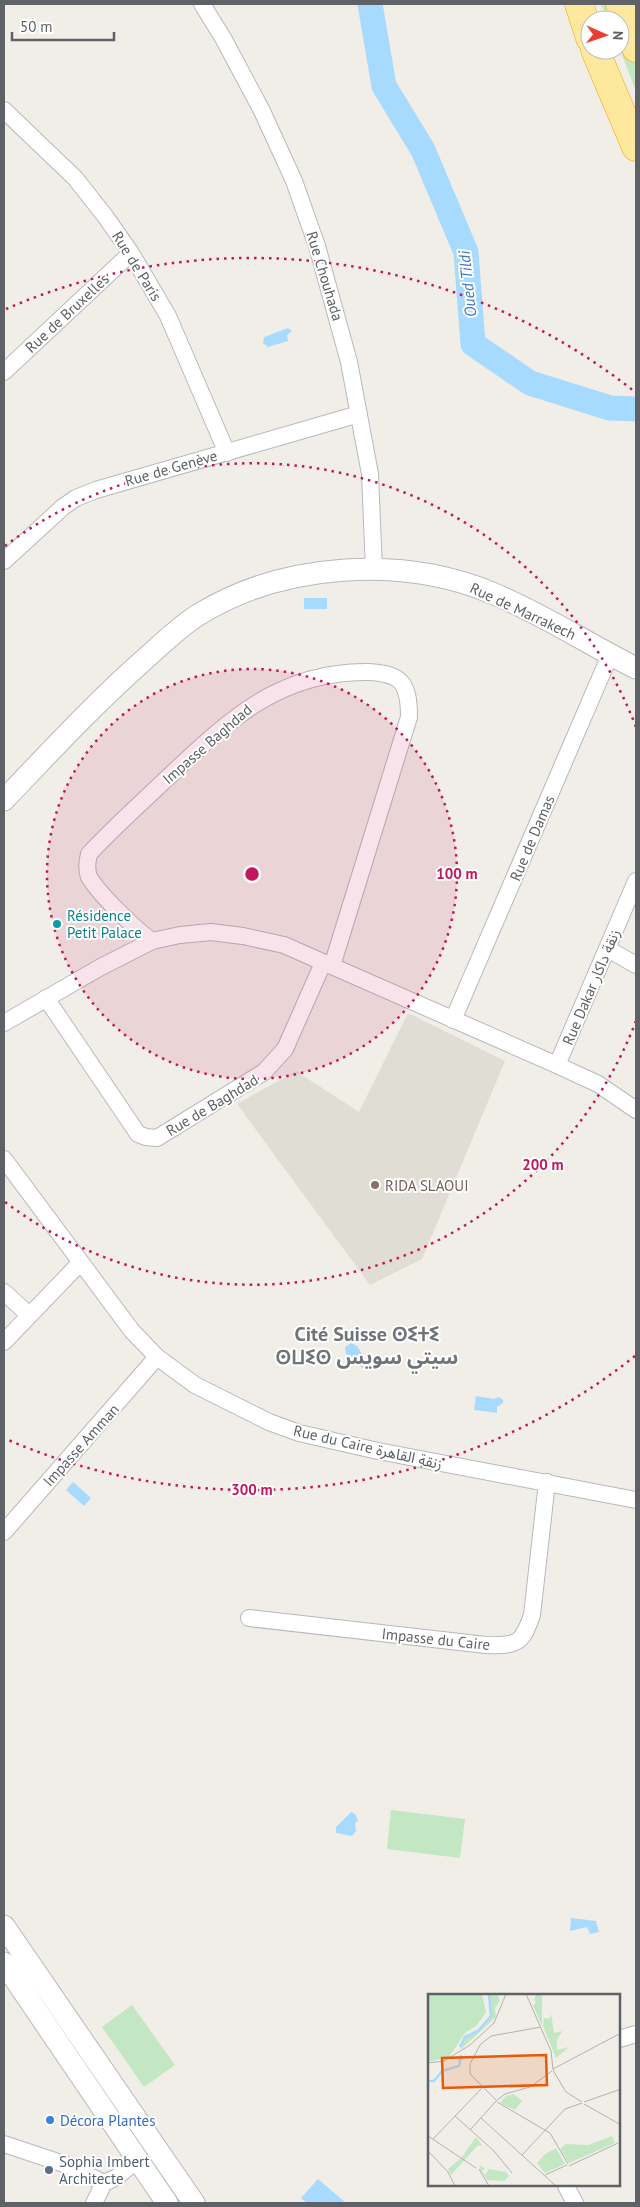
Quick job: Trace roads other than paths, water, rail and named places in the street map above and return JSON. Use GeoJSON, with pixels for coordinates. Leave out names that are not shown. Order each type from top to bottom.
{"type":"FeatureCollection","features":[{"type":"Feature","properties":{"kind":"highway"},"geometry":{"type":"LineString","coordinates":[[620,4],[636,48]]}},
{"type":"Feature","properties":{"kind":"highway"},"geometry":{"type":"LineString","coordinates":[[599,60],[636,147]]}},
{"type":"Feature","properties":{"kind":"street","name":"Rue Chouhada"},"geometry":{"type":"LineString","coordinates":[[202,4],[223,38],[262,111],[294,181],[317,246],[349,362],[370,474],[374,570]]}},
{"type":"Feature","properties":{"kind":"street","name":"Rue de Paris"},"geometry":{"type":"LineString","coordinates":[[4,110],[75,178],[131,253],[168,316],[227,452]]}},
{"type":"Feature","properties":{"kind":"street","name":"Rue de Bruxelles"},"geometry":{"type":"LineString","coordinates":[[4,372],[131,253]]}},
{"type":"Feature","properties":{"kind":"street","name":"Rue de Genève"},"geometry":{"type":"LineString","coordinates":[[4,561],[63,507],[76,498],[96,490],[359,414]]}},
{"type":"Feature","properties":{"kind":"street","name":"Rue de Marrakech"},"geometry":{"type":"LineString","coordinates":[[4,800],[118,682],[197,616],[225,601],[287,578],[320,572],[406,570],[462,583],[492,593],[568,630],[610,656],[636,668]]}},
{"type":"Feature","properties":{"kind":"street","name":"Rue de Damas"},"geometry":{"type":"LineString","coordinates":[[453,1020],[610,656]]}},
{"type":"Feature","properties":{"kind":"street","name":"Impasse Baghdad"},"geometry":{"type":"LineString","coordinates":[[152,941],[142,935],[98,889],[89,876],[86,864],[89,854],[196,751],[226,724],[252,705],[277,691],[321,677],[355,672],[377,672],[392,676],[405,685],[409,698],[409,717],[327,964]]}},
{"type":"Feature","properties":{"kind":"street","name":"Rue Dakar زنقة داكار"},"geometry":{"type":"LineString","coordinates":[[557,1065],[636,881]]}},
{"type":"Feature","properties":{"kind":"street"},"geometry":{"type":"LineString","coordinates":[[4,1023],[46,998],[152,941],[180,935],[211,932],[243,936],[284,945],[557,1065],[598,1084],[636,1110]]}},
{"type":"Feature","properties":{"kind":"street"},"geometry":{"type":"LineString","coordinates":[[608,949],[636,965]]}},
{"type":"Feature","properties":{"kind":"street","name":"Rue de Baghdad"},"geometry":{"type":"LineString","coordinates":[[46,998],[138,1134],[157,1138],[264,1072],[277,1060],[285,1049],[327,964]]}},
{"type":"Feature","properties":{"kind":"street","name":"Rue du Caire زنقة القاهرة"},"geometry":{"type":"LineString","coordinates":[[4,1159],[132,1331],[157,1357],[195,1385],[269,1422],[299,1433],[378,1451],[636,1500]]}},
{"type":"Feature","properties":{"kind":"street"},"geometry":{"type":"LineString","coordinates":[[4,1342],[80,1263]]}},
{"type":"Feature","properties":{"kind":"street"},"geometry":{"type":"LineString","coordinates":[[4,1292],[29,1315]]}},
{"type":"Feature","properties":{"kind":"street","name":"Impasse Amman"},"geometry":{"type":"LineString","coordinates":[[4,1532],[157,1357]]}},
{"type":"Feature","properties":{"kind":"street","name":"Impasse du Caire"},"geometry":{"type":"LineString","coordinates":[[250,1618],[486,1645],[505,1646],[518,1641],[526,1634],[532,1615],[547,1482]]}},
{"type":"Feature","properties":{"kind":"street"},"geometry":{"type":"LineString","coordinates":[[4,1926],[194,2203]]}},
{"type":"Feature","properties":{"kind":"street"},"geometry":{"type":"LineString","coordinates":[[4,1963],[167,2203]]}},
{"type":"Feature","properties":{"kind":"street"},"geometry":{"type":"LineString","coordinates":[[620,2039],[636,2034]]}},
{"type":"Feature","properties":{"kind":"street"},"geometry":{"type":"LineString","coordinates":[[4,2144],[64,2164],[104,2183]]}},
{"type":"Feature","properties":{"kind":"street"},"geometry":{"type":"LineString","coordinates":[[94,2203],[104,2183],[117,2177],[137,2160]]}},
{"type":"Feature","properties":{"kind":"street"},"geometry":{"type":"LineString","coordinates":[[567,2187],[575,2203]]}},
{"type":"Feature","properties":{"kind":"water"},"geometry":{"type":"Polygon","coordinates":[[[288,328],[292,331],[287,335],[288,341],[268,347],[263,343],[264,337],[288,328]]]}},
{"type":"Feature","properties":{"kind":"water"},"geometry":{"type":"Polygon","coordinates":[[[304,598],[327,598],[327,609],[304,609],[304,598]]]}},
{"type":"Feature","properties":{"kind":"water"},"geometry":{"type":"Polygon","coordinates":[[[351,1343],[357,1346],[367,1362],[364,1369],[346,1354],[345,1347],[351,1343]]]}},
{"type":"Feature","properties":{"kind":"water"},"geometry":{"type":"Polygon","coordinates":[[[476,1396],[494,1399],[499,1397],[503,1400],[503,1403],[497,1407],[497,1413],[474,1410],[476,1396]]]}},
{"type":"Feature","properties":{"kind":"water"},"geometry":{"type":"Polygon","coordinates":[[[73,1482],[91,1498],[84,1506],[66,1490],[73,1482]]]}},
{"type":"Feature","properties":{"kind":"water"},"geometry":{"type":"Polygon","coordinates":[[[351,1812],[355,1814],[358,1821],[355,1823],[356,1831],[352,1836],[336,1833],[336,1827],[351,1812]]]}},
{"type":"Feature","properties":{"kind":"water"},"geometry":{"type":"Polygon","coordinates":[[[571,1918],[596,1921],[599,1932],[590,1934],[587,1927],[570,1931],[571,1918]]]}},
{"type":"Feature","properties":{"kind":"water"},"geometry":{"type":"Polygon","coordinates":[[[318,2179],[346,2203],[307,2203],[301,2198],[318,2179]]]}},
{"type":"Feature","properties":{"kind":"waterway","name":"Oued Tildi"},"geometry":{"type":"LineString","coordinates":[[370,4],[384,86],[423,150],[466,252],[473,344],[530,383],[610,408],[636,409]]}},
{"type":"Feature","properties":{"kind":"place","name":"Résidence Petit Palace"},"geometry":{"type":"Point","coordinates":[57,924]}},
{"type":"Feature","properties":{"kind":"place","name":"RIDA SLAOUI"},"geometry":{"type":"Point","coordinates":[375,1185]}},
{"type":"Feature","properties":{"kind":"place","name":"Décora Plantes"},"geometry":{"type":"Point","coordinates":[50,2120]}},
{"type":"Feature","properties":{"kind":"place","name":"Sophia Imbert Architecte"},"geometry":{"type":"Point","coordinates":[49,2170]}},
{"type":"Feature","properties":{"kind":"district","name":"Cité Suisse ⵙⵉⵜⵉ ⵙⵡⵉⵙ سيتي سويس"},"geometry":{"type":"Point","coordinates":[367,1346]}}]}
